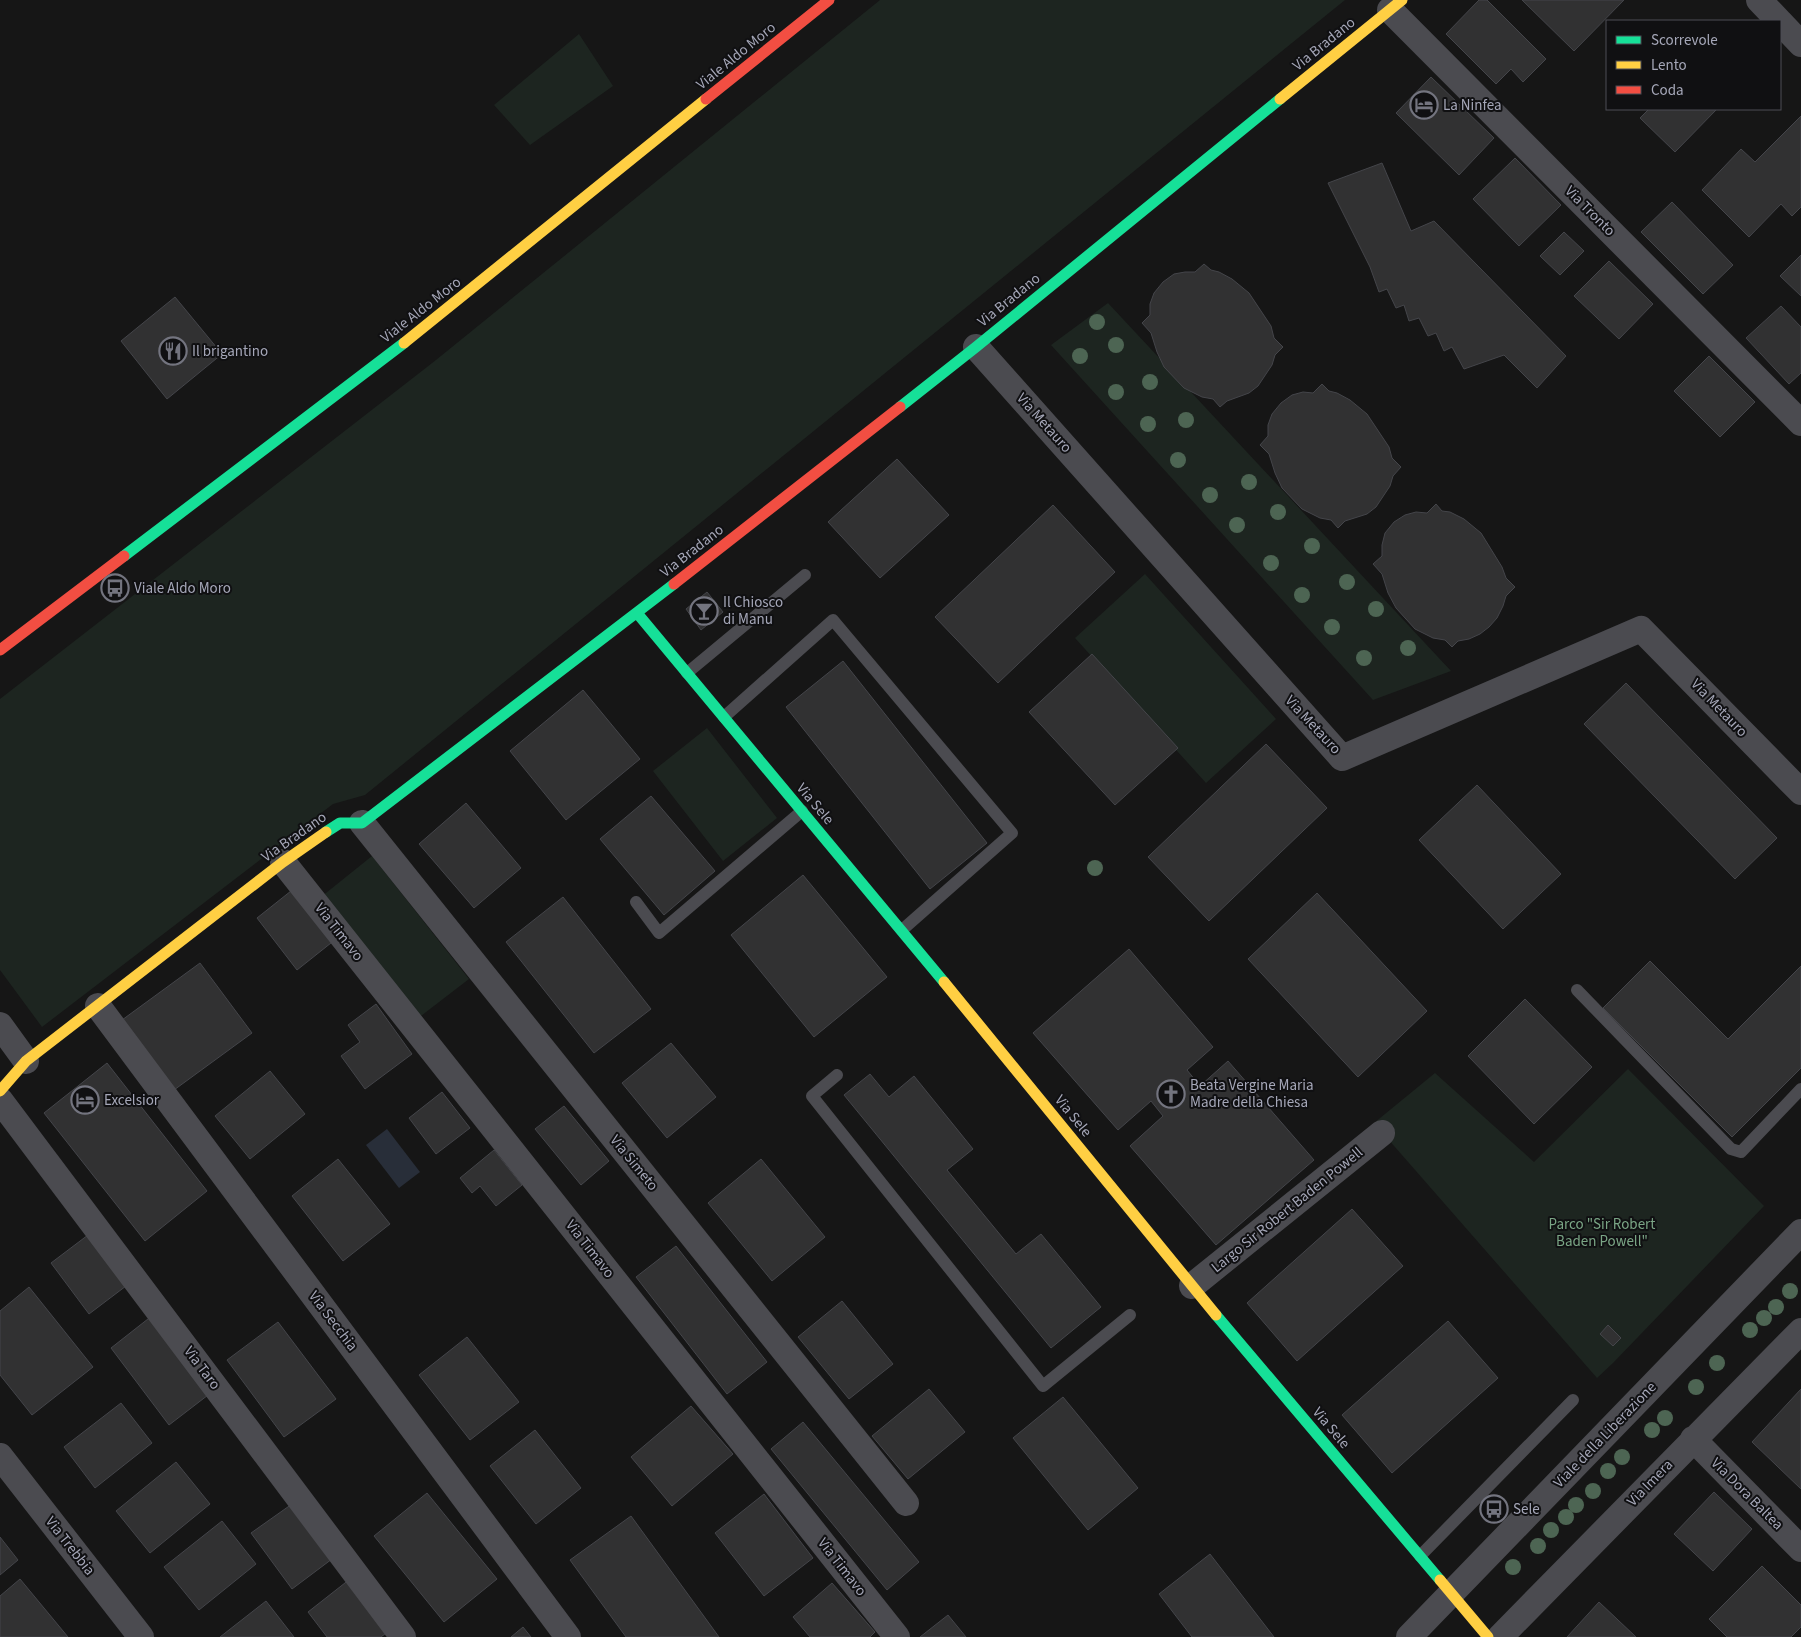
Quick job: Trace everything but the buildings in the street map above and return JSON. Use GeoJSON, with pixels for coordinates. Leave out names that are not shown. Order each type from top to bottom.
{"type":"FeatureCollection","features":[{"type":"Feature","properties":{"kind":"street","name":"Viale Aldo Moro"},"geometry":{"type":"LineString","coordinates":[[0,650],[416,334],[829,0]]}},
{"type":"Feature","properties":{"kind":"street"},"geometry":{"type":"LineString","coordinates":[[1759,0],[1780,20]]}},
{"type":"Feature","properties":{"kind":"street","name":"Via Bradano"},"geometry":{"type":"LineString","coordinates":[[0,1091],[26,1061],[283,862],[340,823],[362,823],[636,613],[976,347],[1396,5]]}},
{"type":"Feature","properties":{"kind":"street","name":"Via Tronto"},"geometry":{"type":"LineString","coordinates":[[1396,5],[1801,423]]}},
{"type":"Feature","properties":{"kind":"street"},"geometry":{"type":"LineString","coordinates":[[1781,21],[1792,32]]}},
{"type":"Feature","properties":{"kind":"street","name":"Via Metauro"},"geometry":{"type":"LineString","coordinates":[[976,347],[1342,758],[1641,629],[1801,792]]}},
{"type":"Feature","properties":{"kind":"street","name":"Via Sele"},"geometry":{"type":"LineString","coordinates":[[636,613],[902,930],[1192,1286],[1488,1637]]}},
{"type":"Feature","properties":{"kind":"street","name":"Via Simeto"},"geometry":{"type":"LineString","coordinates":[[362,823],[906,1503]]}},
{"type":"Feature","properties":{"kind":"street","name":"Via Timavo"},"geometry":{"type":"LineString","coordinates":[[283,862],[897,1637]]}},
{"type":"Feature","properties":{"kind":"street","name":"Via Secchia"},"geometry":{"type":"LineString","coordinates":[[98,1006],[568,1637]]}},
{"type":"Feature","properties":{"kind":"street"},"geometry":{"type":"LineString","coordinates":[[0,1025],[26,1061]]}},
{"type":"Feature","properties":{"kind":"street","name":"Via Taro"},"geometry":{"type":"LineString","coordinates":[[0,1100],[403,1637]]}},
{"type":"Feature","properties":{"kind":"street","name":"Largo Sir Robert Baden Powell"},"geometry":{"type":"LineString","coordinates":[[1192,1286],[1382,1133]]}},
{"type":"Feature","properties":{"kind":"street","name":"Viale della Liberazione"},"geometry":{"type":"LineString","coordinates":[[1409,1637],[1801,1232]]}},
{"type":"Feature","properties":{"kind":"street","name":"Via Imera"},"geometry":{"type":"LineString","coordinates":[[1500,1637],[1801,1331]]}},
{"type":"Feature","properties":{"kind":"street","name":"Via Dora Baltea"},"geometry":{"type":"LineString","coordinates":[[1693,1439],[1801,1549]]}},
{"type":"Feature","properties":{"kind":"street","name":"Via Trebbia"},"geometry":{"type":"LineString","coordinates":[[0,1456],[141,1637]]}},
{"type":"Feature","properties":{"kind":"lane"},"geometry":{"type":"LineString","coordinates":[[687,673],[805,575]]}},
{"type":"Feature","properties":{"kind":"lane"},"geometry":{"type":"LineString","coordinates":[[724,717],[833,620],[1012,833],[902,930]]}},
{"type":"Feature","properties":{"kind":"lane"},"geometry":{"type":"LineString","coordinates":[[636,902],[659,934],[802,811]]}},
{"type":"Feature","properties":{"kind":"lane"},"geometry":{"type":"LineString","coordinates":[[1577,990],[1731,1149],[1741,1152],[1801,1089]]}},
{"type":"Feature","properties":{"kind":"lane"},"geometry":{"type":"LineString","coordinates":[[837,1075],[812,1096],[1043,1386],[1130,1315]]}},
{"type":"Feature","properties":{"kind":"lane"},"geometry":{"type":"LineString","coordinates":[[1420,1556],[1574,1400]]}},
{"type":"Feature","properties":{"kind":"green space"},"geometry":{"type":"Polygon","coordinates":[[[880,0],[1345,0],[365,795],[333,804],[42,1027],[0,970],[0,699],[436,360],[880,0]]]}},
{"type":"Feature","properties":{"kind":"green space"},"geometry":{"type":"Polygon","coordinates":[[[579,34],[613,86],[530,145],[494,105],[579,34]]]}},
{"type":"Feature","properties":{"kind":"green space"},"geometry":{"type":"Polygon","coordinates":[[[1108,303],[1451,671],[1373,700],[1051,345],[1108,303]]]}},
{"type":"Feature","properties":{"kind":"green space"},"geometry":{"type":"Polygon","coordinates":[[[1145,574],[1276,719],[1206,783],[1075,638],[1145,574]]]}},
{"type":"Feature","properties":{"kind":"green space"},"geometry":{"type":"Polygon","coordinates":[[[707,728],[777,818],[723,861],[653,771],[707,728]]]}},
{"type":"Feature","properties":{"kind":"green space"},"geometry":{"type":"Polygon","coordinates":[[[372,856],[469,979],[417,1019],[321,897],[372,856]]]}},
{"type":"Feature","properties":{"kind":"green space","name":"Parco \"Sir Robert Baden Powell\""},"geometry":{"type":"Polygon","coordinates":[[[1628,1069],[1764,1206],[1597,1378],[1374,1123],[1435,1073],[1534,1162],[1628,1069]]]}},
{"type":"Feature","properties":{"kind":"shaded area"},"geometry":{"type":"Polygon","coordinates":[[[387,1129],[420,1172],[399,1188],[366,1145],[387,1129]]]}},
{"type":"Feature","properties":{"kind":"traffic: fast"},"geometry":{"type":"LineString","coordinates":[[900,407],[1280,99]]}},
{"type":"Feature","properties":{"kind":"traffic: fast"},"geometry":{"type":"LineString","coordinates":[[124,556],[404,343]]}},
{"type":"Feature","properties":{"kind":"traffic: fast"},"geometry":{"type":"LineString","coordinates":[[326,832],[340,823],[362,823],[674,584]]}},
{"type":"Feature","properties":{"kind":"traffic: fast"},"geometry":{"type":"LineString","coordinates":[[637,613],[944,982]]}},
{"type":"Feature","properties":{"kind":"traffic: fast"},"geometry":{"type":"LineString","coordinates":[[1216,1315],[1440,1580]]}},
{"type":"Feature","properties":{"kind":"traffic: slow"},"geometry":{"type":"LineString","coordinates":[[1280,99],[1402,0]]}},
{"type":"Feature","properties":{"kind":"traffic: slow"},"geometry":{"type":"LineString","coordinates":[[404,343],[706,99]]}},
{"type":"Feature","properties":{"kind":"traffic: slow"},"geometry":{"type":"LineString","coordinates":[[0,1091],[26,1061],[283,862],[326,832]]}},
{"type":"Feature","properties":{"kind":"traffic: slow"},"geometry":{"type":"LineString","coordinates":[[944,982],[1216,1315]]}},
{"type":"Feature","properties":{"kind":"traffic: slow"},"geometry":{"type":"LineString","coordinates":[[1440,1580],[1488,1637]]}},
{"type":"Feature","properties":{"kind":"traffic: jam"},"geometry":{"type":"LineString","coordinates":[[706,99],[829,0]]}},
{"type":"Feature","properties":{"kind":"traffic: jam"},"geometry":{"type":"LineString","coordinates":[[674,584],[900,407]]}},
{"type":"Feature","properties":{"kind":"traffic: jam"},"geometry":{"type":"LineString","coordinates":[[0,650],[124,556]]}},
{"type":"Feature","properties":{"kind":"place","name":"La Ninfea"},"geometry":{"type":"Point","coordinates":[1424,105]}},
{"type":"Feature","properties":{"kind":"place","name":"Il brigantino"},"geometry":{"type":"Point","coordinates":[173,351]}},
{"type":"Feature","properties":{"kind":"place","name":"Viale Aldo Moro"},"geometry":{"type":"Point","coordinates":[115,588]}},
{"type":"Feature","properties":{"kind":"place","name":"Il Chiosco di Manu"},"geometry":{"type":"Point","coordinates":[704,611]}},
{"type":"Feature","properties":{"kind":"place","name":"Beata Vergine Maria Madre della Chiesa"},"geometry":{"type":"Point","coordinates":[1171,1094]}},
{"type":"Feature","properties":{"kind":"place","name":"Excelsior"},"geometry":{"type":"Point","coordinates":[85,1100]}},
{"type":"Feature","properties":{"kind":"place","name":"Sele"},"geometry":{"type":"Point","coordinates":[1494,1509]}}]}
